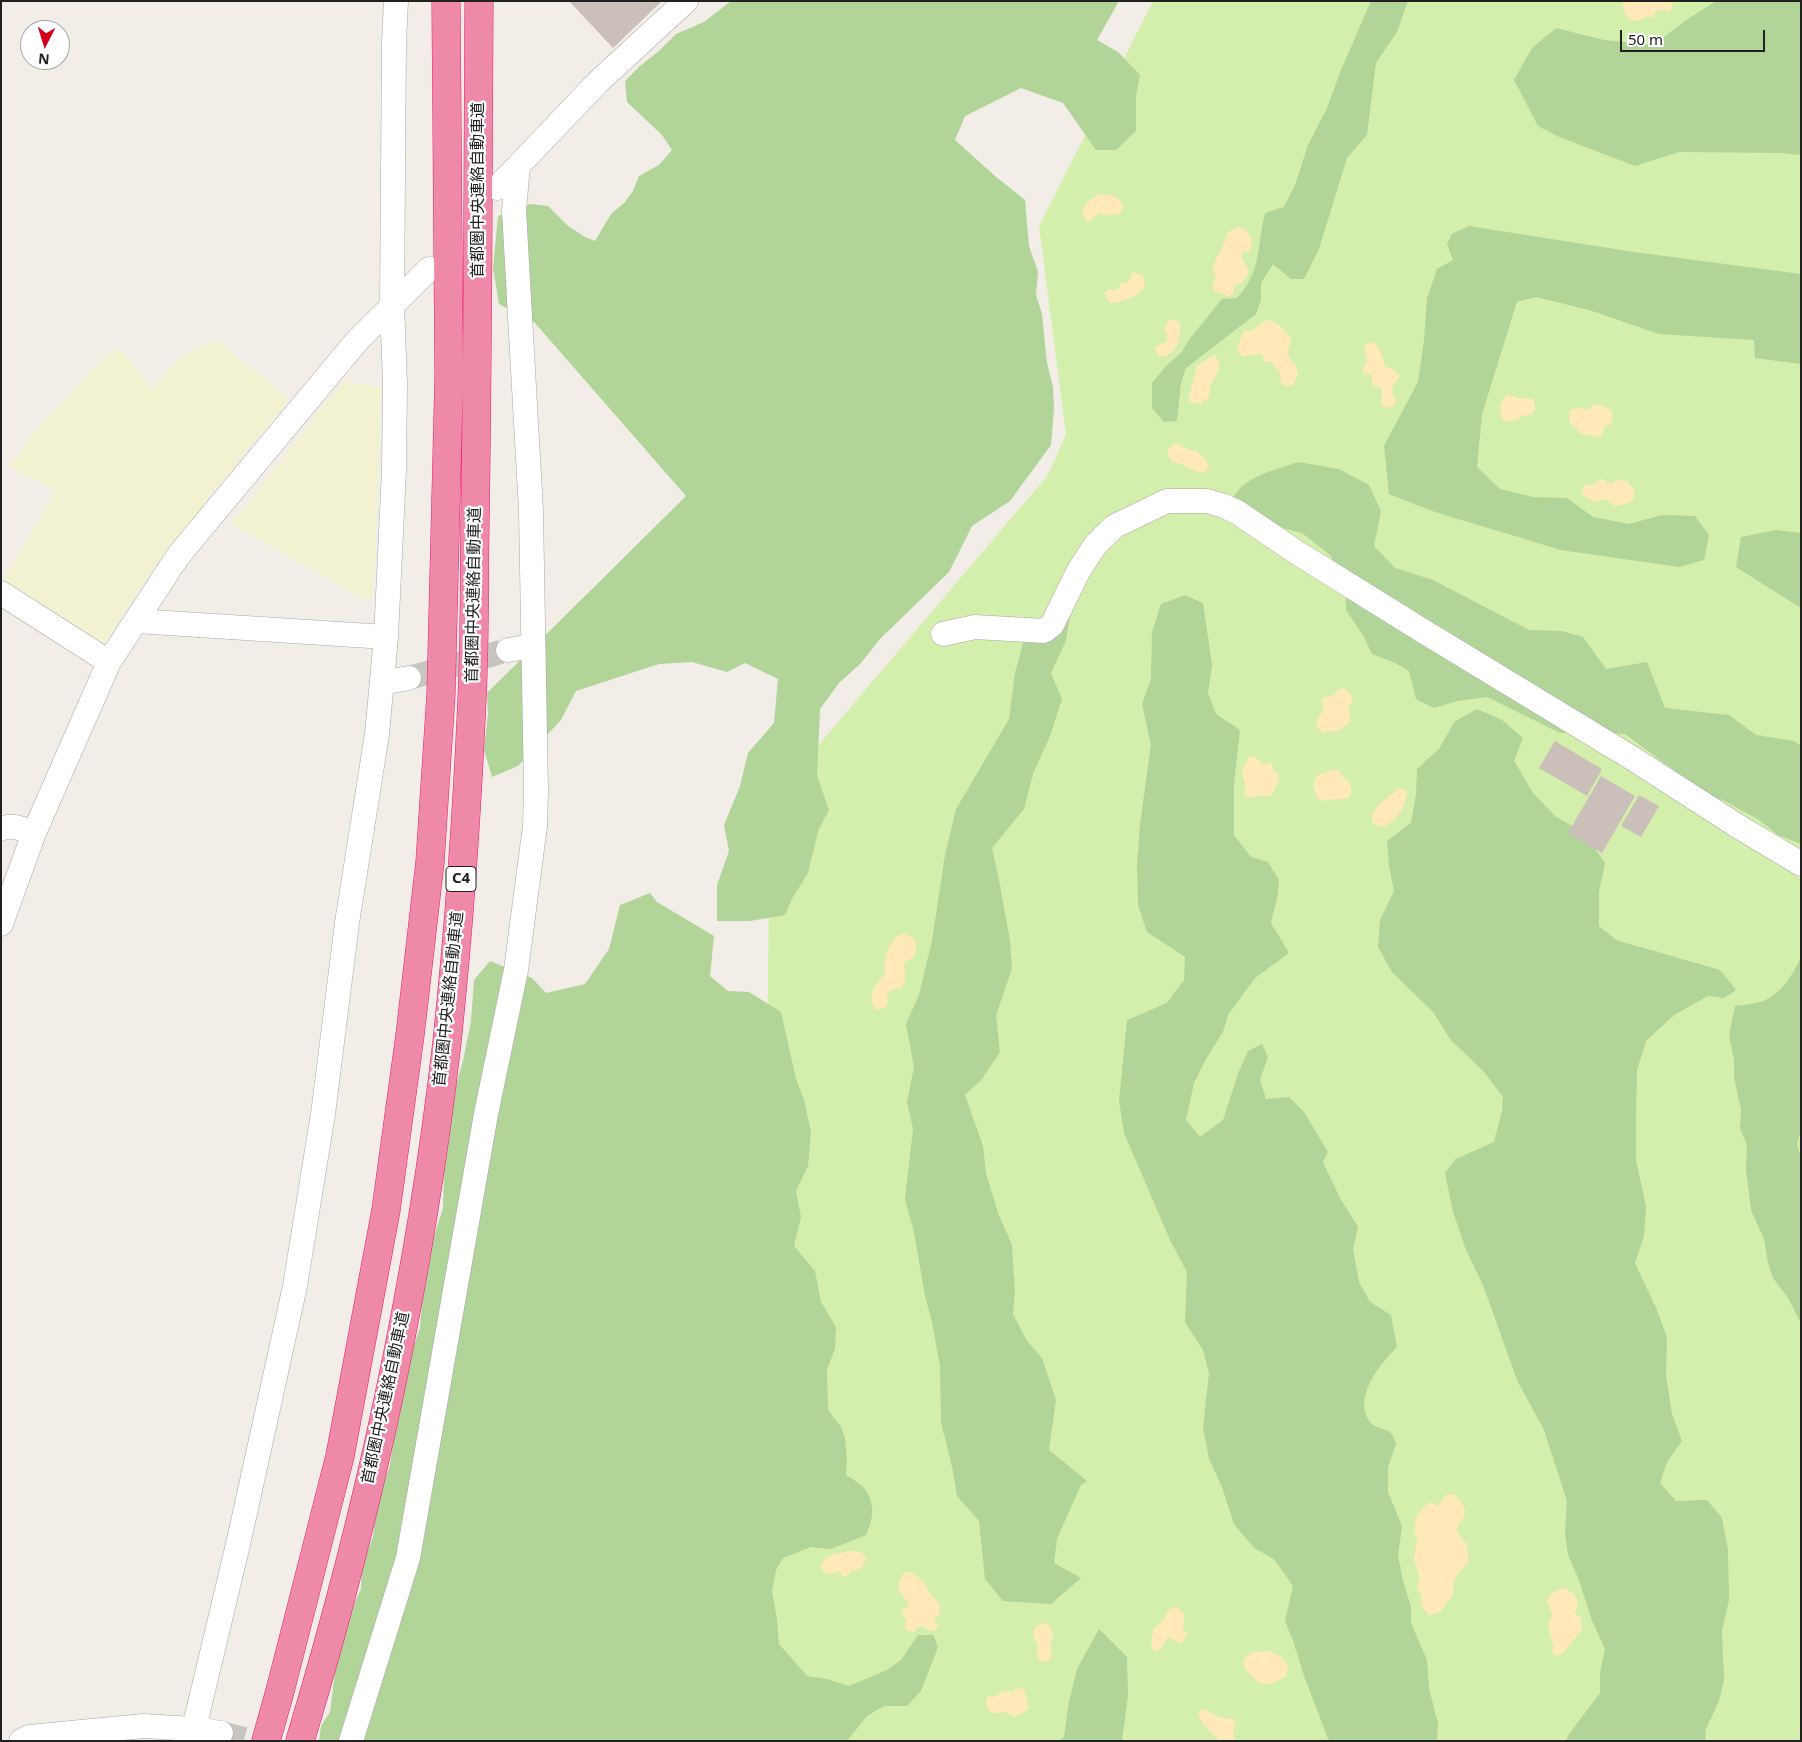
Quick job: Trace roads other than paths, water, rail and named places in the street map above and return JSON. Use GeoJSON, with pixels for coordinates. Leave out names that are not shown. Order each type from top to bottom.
{"type":"FeatureCollection","features":[{"type":"Feature","properties":{"kind":"highway","name":"首都圏中央連絡自動車道"},"geometry":{"type":"LineString","coordinates":[[266,1741],[340,1456],[383,1229],[410,1035],[430,862],[441,694],[449,376],[446,1]]}},
{"type":"Feature","properties":{"kind":"highway","name":"首都圏中央連絡自動車道"},"geometry":{"type":"LineString","coordinates":[[300,1741],[352,1553],[390,1389],[424,1216],[447,1041],[462,867],[472,697],[478,379],[479,1]]}},
{"type":"Feature","properties":{"kind":"street"},"geometry":{"type":"LineString","coordinates":[[192,1735],[242,1530],[295,1286],[323,1114],[347,923],[377,734],[386,636],[394,470],[395,383],[392,305],[396,1]]}},
{"type":"Feature","properties":{"kind":"street"},"geometry":{"type":"LineString","coordinates":[[497,188],[598,82],[686,1]]}},
{"type":"Feature","properties":{"kind":"street"},"geometry":{"type":"LineString","coordinates":[[351,1741],[408,1558],[486,1114],[516,970],[534,826],[536,790],[531,511],[514,210],[518,166]]}},
{"type":"Feature","properties":{"kind":"street"},"geometry":{"type":"LineString","coordinates":[[1,924],[34,833],[109,662],[178,556],[356,342],[429,268]]}},
{"type":"Feature","properties":{"kind":"street"},"geometry":{"type":"LineString","coordinates":[[943,634],[975,627],[1044,631],[1052,625],[1080,570],[1096,544],[1115,526],[1167,500],[1207,501],[1237,512],[1296,552],[1801,864]]}},
{"type":"Feature","properties":{"kind":"street"},"geometry":{"type":"LineString","coordinates":[[1,593],[109,662]]}},
{"type":"Feature","properties":{"kind":"street"},"geometry":{"type":"LineString","coordinates":[[136,621],[386,636]]}},
{"type":"Feature","properties":{"kind":"street"},"geometry":{"type":"LineString","coordinates":[[508,650],[533,646]]}},
{"type":"Feature","properties":{"kind":"street"},"geometry":{"type":"LineString","coordinates":[[382,683],[409,678]]}},
{"type":"Feature","properties":{"kind":"street"},"geometry":{"type":"LineString","coordinates":[[1,829],[5,826],[15,827],[34,833]]}},
{"type":"Feature","properties":{"kind":"street"},"geometry":{"type":"LineString","coordinates":[[21,1741],[29,1736],[144,1726],[192,1735],[220,1733]]}},
{"type":"Feature","properties":{"kind":"tunnel"},"geometry":{"type":"LineString","coordinates":[[409,678],[508,650]]}},
{"type":"Feature","properties":{"kind":"tunnel"},"geometry":{"type":"LineString","coordinates":[[221,1733],[251,1741]]}}]}
